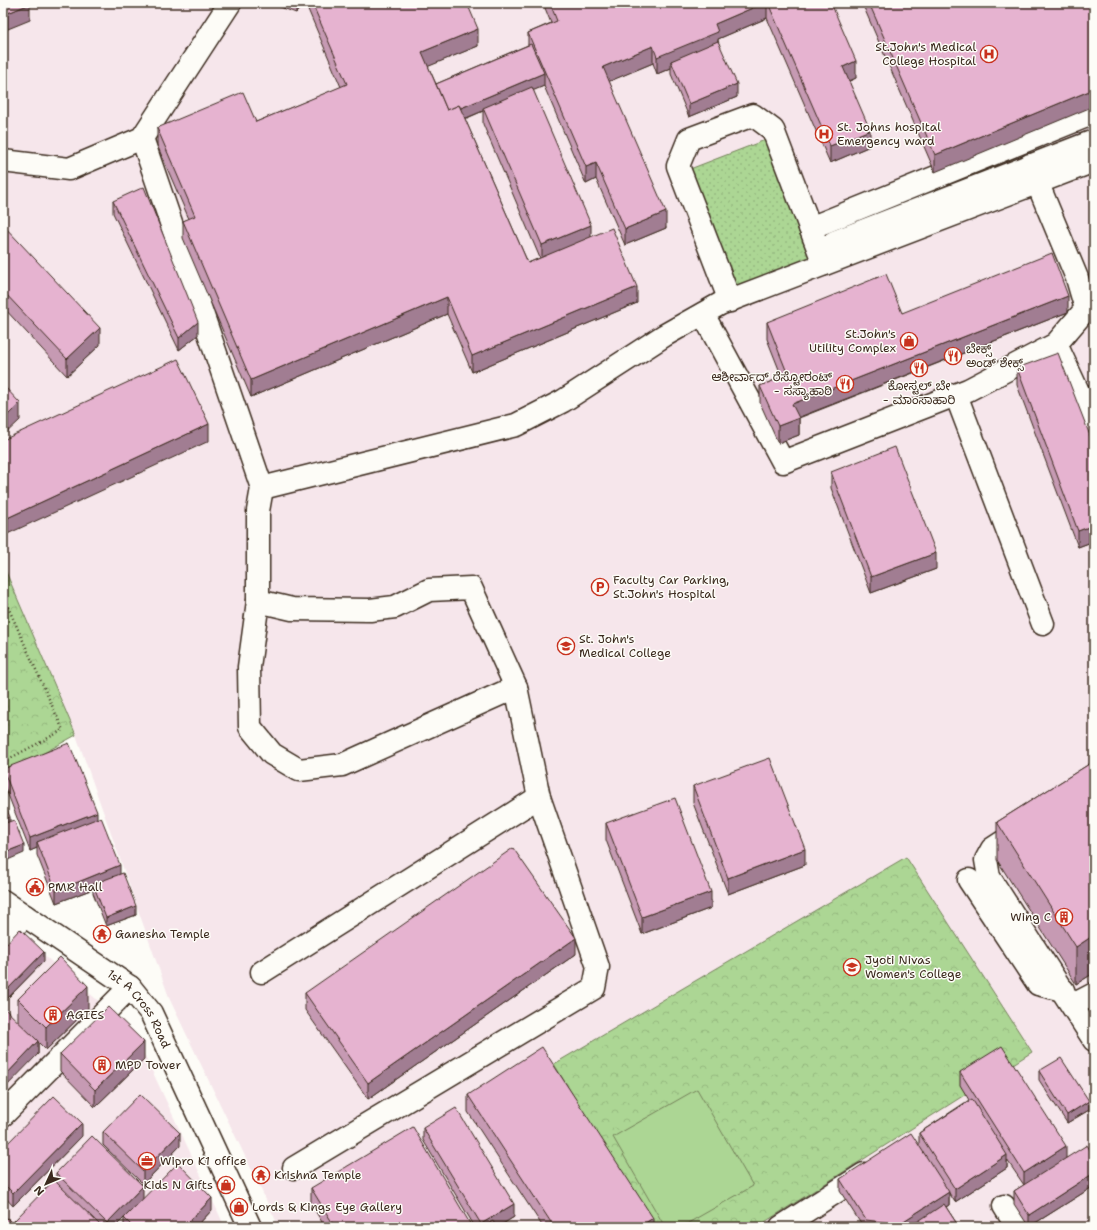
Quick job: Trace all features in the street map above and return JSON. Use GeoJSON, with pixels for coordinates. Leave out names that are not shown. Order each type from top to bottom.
{"type":"FeatureCollection","features":[{"type":"Feature","properties":{"kind":"street"},"geometry":{"type":"LineString","coordinates":[[3,160],[69,169],[142,138],[230,3]]}},
{"type":"Feature","properties":{"kind":"street"},"geometry":{"type":"LineString","coordinates":[[810,228],[1094,113]]}},
{"type":"Feature","properties":{"kind":"street"},"geometry":{"type":"LineString","coordinates":[[730,301],[678,166],[689,139],[753,114],[773,130],[824,264]]}},
{"type":"Feature","properties":{"kind":"street"},"geometry":{"type":"LineString","coordinates":[[142,138],[262,488],[258,512],[258,601],[249,667],[250,727],[272,754],[299,770],[342,765],[516,687]]}},
{"type":"Feature","properties":{"kind":"street"},"geometry":{"type":"LineString","coordinates":[[262,488],[516,425],[563,400],[665,335],[703,314],[730,301],[824,264],[1033,174],[1094,140]]}},
{"type":"Feature","properties":{"kind":"street"},"geometry":{"type":"LineString","coordinates":[[1033,174],[1094,161]]}},
{"type":"Feature","properties":{"kind":"street"},"geometry":{"type":"LineString","coordinates":[[703,314],[783,462],[968,390],[1056,344],[1086,310],[1077,278],[1033,174]]}},
{"type":"Feature","properties":{"kind":"street"},"geometry":{"type":"LineString","coordinates":[[1056,344],[1094,426]]}},
{"type":"Feature","properties":{"kind":"street"},"geometry":{"type":"LineString","coordinates":[[956,395],[1043,624]]}},
{"type":"Feature","properties":{"kind":"street"},"geometry":{"type":"LineString","coordinates":[[258,601],[292,609],[370,610],[395,607],[429,590],[471,588],[516,687],[539,797],[598,967],[594,988],[294,1168]]}},
{"type":"Feature","properties":{"kind":"street"},"geometry":{"type":"LineString","coordinates":[[262,972],[539,797]]}},
{"type":"Feature","properties":{"kind":"street"},"geometry":{"type":"LineString","coordinates":[[1037,820],[992,849],[986,860],[989,877],[1094,1040]]}},
{"type":"Feature","properties":{"kind":"street"},"geometry":{"type":"LineString","coordinates":[[969,880],[1038,984],[1068,998],[1094,994]]}},
{"type":"Feature","properties":{"kind":"street","name":"1st A Cross Road"},"geometry":{"type":"LineString","coordinates":[[3,901],[130,987],[151,1013],[250,1227]]}},
{"type":"Feature","properties":{"kind":"street"},"geometry":{"type":"LineString","coordinates":[[3,937],[25,916]]}},
{"type":"Feature","properties":{"kind":"street"},"geometry":{"type":"LineString","coordinates":[[3,1115],[130,987]]}},
{"type":"Feature","properties":{"kind":"street"},"geometry":{"type":"LineString","coordinates":[[782,1227],[879,1164]]}},
{"type":"Feature","properties":{"kind":"street"},"geometry":{"type":"LineString","coordinates":[[1004,1206],[1017,1227]]}},
{"type":"Feature","properties":{"kind":"path"},"geometry":{"type":"LineString","coordinates":[[3,596],[63,730],[3,762]]}},
{"type":"Feature","properties":{"kind":"path"},"geometry":{"type":"LineString","coordinates":[[3,606],[6,602]]}},
{"type":"Feature","properties":{"kind":"shaded area","name":"St. John's Medical College"},"geometry":{"type":"Polygon","coordinates":[[[3,3],[1094,3],[1094,1227],[279,1227],[170,1000],[76,735],[3,565],[3,3]]]}},
{"type":"Feature","properties":{"kind":"shaded area"},"geometry":{"type":"Polygon","coordinates":[[[27,941],[133,1030],[225,1227],[3,1227],[3,963],[27,941]]]}},
{"type":"Feature","properties":{"kind":"green space"},"geometry":{"type":"Polygon","coordinates":[[[773,137],[822,263],[739,295],[690,169],[773,137]]]}},
{"type":"Feature","properties":{"kind":"green space"},"geometry":{"type":"Polygon","coordinates":[[[3,565],[76,735],[3,776],[3,565]]]}},
{"type":"Feature","properties":{"kind":"green space"},"geometry":{"type":"Polygon","coordinates":[[[906,857],[1032,1052],[757,1227],[652,1227],[554,1064],[906,857]]]}},
{"type":"Feature","properties":{"kind":"green space"},"geometry":{"type":"Polygon","coordinates":[[[697,1089],[753,1186],[681,1227],[665,1227],[613,1137],[697,1089]]]}},
{"type":"Feature","properties":{"kind":"building"},"geometry":{"type":"Polygon","coordinates":[[[3,3],[30,3],[30,4],[3,15],[3,3]]]}},
{"type":"Feature","properties":{"kind":"building"},"geometry":{"type":"Polygon","coordinates":[[[312,3],[467,3],[478,29],[422,52],[447,110],[459,105],[528,263],[612,228],[637,287],[472,356],[447,297],[251,380],[183,221],[195,216],[157,128],[243,92],[256,122],[347,84],[312,3]]]}},
{"type":"Feature","properties":{"kind":"building"},"geometry":{"type":"Polygon","coordinates":[[[550,3],[764,3],[715,24],[718,32],[657,57],[653,46],[603,67],[666,212],[625,229],[596,163],[586,167],[528,33],[557,21],[550,3]]]}},
{"type":"Feature","properties":{"kind":"building"},"geometry":{"type":"Polygon","coordinates":[[[768,3],[831,3],[856,61],[843,67],[870,130],[830,146],[768,3]]]}},
{"type":"Feature","properties":{"kind":"building","name":"St.John's Medical College Hospital"},"geometry":{"type":"Polygon","coordinates":[[[869,3],[1094,3],[1094,89],[935,155],[869,3]]]}},
{"type":"Feature","properties":{"kind":"building"},"geometry":{"type":"Polygon","coordinates":[[[718,41],[737,84],[689,104],[671,61],[718,41]]]}},
{"type":"Feature","properties":{"kind":"building"},"geometry":{"type":"Polygon","coordinates":[[[531,44],[544,73],[461,108],[459,105],[447,110],[436,84],[531,44]]]}},
{"type":"Feature","properties":{"kind":"building"},"geometry":{"type":"Polygon","coordinates":[[[532,87],[591,225],[542,245],[483,108],[532,87]]]}},
{"type":"Feature","properties":{"kind":"building"},"geometry":{"type":"Polygon","coordinates":[[[144,187],[198,322],[179,338],[113,201],[144,187]]]}},
{"type":"Feature","properties":{"kind":"building"},"geometry":{"type":"Polygon","coordinates":[[[3,225],[100,328],[67,359],[3,291],[3,225]]]}},
{"type":"Feature","properties":{"kind":"building"},"geometry":{"type":"Polygon","coordinates":[[[1052,253],[1068,296],[792,404],[799,418],[778,426],[760,386],[788,375],[767,322],[886,274],[902,313],[1052,253]]]}},
{"type":"Feature","properties":{"kind":"building"},"geometry":{"type":"Polygon","coordinates":[[[1058,353],[1094,446],[1094,525],[1078,531],[1017,368],[1058,353]]]}},
{"type":"Feature","properties":{"kind":"building"},"geometry":{"type":"Polygon","coordinates":[[[178,359],[209,424],[3,520],[3,440],[178,359]]]}},
{"type":"Feature","properties":{"kind":"building"},"geometry":{"type":"Polygon","coordinates":[[[3,385],[20,403],[3,420],[3,385]]]}},
{"type":"Feature","properties":{"kind":"building"},"geometry":{"type":"Polygon","coordinates":[[[895,447],[936,553],[871,577],[831,472],[895,447]]]}},
{"type":"Feature","properties":{"kind":"building"},"geometry":{"type":"Polygon","coordinates":[[[69,743],[97,812],[30,838],[3,769],[69,743]]]}},
{"type":"Feature","properties":{"kind":"building"},"geometry":{"type":"Polygon","coordinates":[[[770,758],[805,849],[728,878],[693,786],[770,758]]]}},
{"type":"Feature","properties":{"kind":"building","name":"Wing C"},"geometry":{"type":"Polygon","coordinates":[[[1094,761],[1094,935],[1076,947],[997,822],[1094,761]]]}},
{"type":"Feature","properties":{"kind":"building"},"geometry":{"type":"Polygon","coordinates":[[[675,798],[711,892],[642,917],[606,823],[675,798]]]}},
{"type":"Feature","properties":{"kind":"building"},"geometry":{"type":"Polygon","coordinates":[[[3,800],[10,817],[3,820],[3,800]]]}},
{"type":"Feature","properties":{"kind":"building"},"geometry":{"type":"Polygon","coordinates":[[[101,817],[120,865],[56,891],[37,842],[101,817]]]}},
{"type":"Feature","properties":{"kind":"building"},"geometry":{"type":"Polygon","coordinates":[[[14,820],[24,845],[3,853],[3,824],[14,820]]]}},
{"type":"Feature","properties":{"kind":"building"},"geometry":{"type":"Polygon","coordinates":[[[513,848],[576,938],[368,1083],[305,993],[513,848]]]}},
{"type":"Feature","properties":{"kind":"building"},"geometry":{"type":"Polygon","coordinates":[[[123,873],[136,906],[106,918],[93,884],[123,873]]]}},
{"type":"Feature","properties":{"kind":"building"},"geometry":{"type":"Polygon","coordinates":[[[20,929],[44,952],[4,993],[3,947],[20,929]]]}},
{"type":"Feature","properties":{"kind":"building"},"geometry":{"type":"Polygon","coordinates":[[[60,957],[88,986],[46,1027],[18,999],[60,957]]]}},
{"type":"Feature","properties":{"kind":"building"},"geometry":{"type":"Polygon","coordinates":[[[3,1007],[38,1041],[3,1078],[3,1007]]]}},
{"type":"Feature","properties":{"kind":"building","name":"MPD Tower"},"geometry":{"type":"Polygon","coordinates":[[[108,1007],[144,1042],[95,1090],[60,1054],[108,1007]]]}},
{"type":"Feature","properties":{"kind":"building"},"geometry":{"type":"Polygon","coordinates":[[[1002,1046],[1066,1146],[1024,1173],[960,1072],[1002,1046]]]}},
{"type":"Feature","properties":{"kind":"building"},"geometry":{"type":"Polygon","coordinates":[[[542,1047],[653,1218],[639,1227],[554,1227],[468,1095],[542,1047]]]}},
{"type":"Feature","properties":{"kind":"building"},"geometry":{"type":"Polygon","coordinates":[[[1061,1058],[1089,1101],[1067,1115],[1039,1071],[1061,1058]]]}},
{"type":"Feature","properties":{"kind":"building"},"geometry":{"type":"Polygon","coordinates":[[[140,1094],[180,1133],[143,1171],[103,1132],[140,1094]]]}},
{"type":"Feature","properties":{"kind":"building"},"geometry":{"type":"Polygon","coordinates":[[[54,1096],[82,1123],[13,1193],[3,1183],[3,1148],[54,1096]]]}},
{"type":"Feature","properties":{"kind":"building"},"geometry":{"type":"Polygon","coordinates":[[[972,1099],[1007,1155],[955,1189],[919,1133],[972,1099]]]}},
{"type":"Feature","properties":{"kind":"building"},"geometry":{"type":"Polygon","coordinates":[[[456,1108],[514,1204],[481,1224],[423,1128],[456,1108]]]}},
{"type":"Feature","properties":{"kind":"building"},"geometry":{"type":"Polygon","coordinates":[[[413,1127],[472,1227],[335,1227],[311,1188],[413,1127]]]}},
{"type":"Feature","properties":{"kind":"building"},"geometry":{"type":"Polygon","coordinates":[[[911,1133],[949,1192],[899,1224],[866,1220],[840,1179],[911,1133]]]}},
{"type":"Feature","properties":{"kind":"building"},"geometry":{"type":"Polygon","coordinates":[[[92,1136],[143,1186],[107,1223],[56,1173],[92,1136]]]}},
{"type":"Feature","properties":{"kind":"building"},"geometry":{"type":"Polygon","coordinates":[[[1087,1145],[1094,1156],[1094,1173],[1029,1215],[1014,1191],[1087,1145]]]}},
{"type":"Feature","properties":{"kind":"building"},"geometry":{"type":"Polygon","coordinates":[[[178,1163],[212,1198],[184,1227],[133,1227],[124,1218],[178,1163]]]}},
{"type":"Feature","properties":{"kind":"building"},"geometry":{"type":"Polygon","coordinates":[[[54,1180],[102,1227],[21,1227],[14,1221],[54,1180]]]}},
{"type":"Feature","properties":{"kind":"building"},"geometry":{"type":"Polygon","coordinates":[[[944,1204],[959,1227],[916,1227],[914,1224],[944,1204]]]}},
{"type":"Feature","properties":{"kind":"building"},"geometry":{"type":"Polygon","coordinates":[[[3,1214],[16,1227],[3,1227],[3,1214]]]}},
{"type":"Feature","properties":{"kind":"building"},"geometry":{"type":"Polygon","coordinates":[[[493,1221],[496,1227],[483,1227],[493,1221]]]}},
{"type":"Feature","properties":{"kind":"place","name":"St.John's Medical College Hospital"},"geometry":{"type":"Point","coordinates":[989,54]}},
{"type":"Feature","properties":{"kind":"place","name":"St. Johns hospital Emergency ward"},"geometry":{"type":"Point","coordinates":[824,134]}},
{"type":"Feature","properties":{"kind":"place","name":"St.John's Utility Complex"},"geometry":{"type":"Point","coordinates":[909,341]}},
{"type":"Feature","properties":{"kind":"place","name":"ಬೇಕ್ಸ್ ಅಂಡ್ ಶೇಕ್ಸ್"},"geometry":{"type":"Point","coordinates":[953,356]}},
{"type":"Feature","properties":{"kind":"place","name":"ಕೋಸ್ಟಲ್ ಬೇ - ಮಾಂಸಾಹಾರಿ"},"geometry":{"type":"Point","coordinates":[919,368]}},
{"type":"Feature","properties":{"kind":"place","name":"ಆಶೀರ್ವಾದ್ ರೆಸ್ಟೋರಂಟ್ - ಸಸ್ಯಾಹಾರಿ"},"geometry":{"type":"Point","coordinates":[845,384]}},
{"type":"Feature","properties":{"kind":"place","name":"Faculty Car Parking, St.John's Hospital"},"geometry":{"type":"Point","coordinates":[600,587]}},
{"type":"Feature","properties":{"kind":"place","name":"St. John's Medical College"},"geometry":{"type":"Point","coordinates":[566,646]}},
{"type":"Feature","properties":{"kind":"place","name":"PMR Hall"},"geometry":{"type":"Point","coordinates":[35,887]}},
{"type":"Feature","properties":{"kind":"place","name":"Wing C"},"geometry":{"type":"Point","coordinates":[1064,917]}},
{"type":"Feature","properties":{"kind":"place","name":"Ganesha Temple"},"geometry":{"type":"Point","coordinates":[102,934]}},
{"type":"Feature","properties":{"kind":"place","name":"Jyoti Nivas Women's College"},"geometry":{"type":"Point","coordinates":[852,967]}},
{"type":"Feature","properties":{"kind":"place","name":"AGIES"},"geometry":{"type":"Point","coordinates":[53,1015]}},
{"type":"Feature","properties":{"kind":"place","name":"MPD Tower"},"geometry":{"type":"Point","coordinates":[102,1065]}},
{"type":"Feature","properties":{"kind":"place","name":"Wipro K1 office"},"geometry":{"type":"Point","coordinates":[147,1161]}},
{"type":"Feature","properties":{"kind":"place","name":"Krishna Temple"},"geometry":{"type":"Point","coordinates":[261,1175]}},
{"type":"Feature","properties":{"kind":"place","name":"Kids N Gifts"},"geometry":{"type":"Point","coordinates":[226,1185]}},
{"type":"Feature","properties":{"kind":"place","name":"Lords & Kings Eye Gallery"},"geometry":{"type":"Point","coordinates":[239,1207]}}]}
